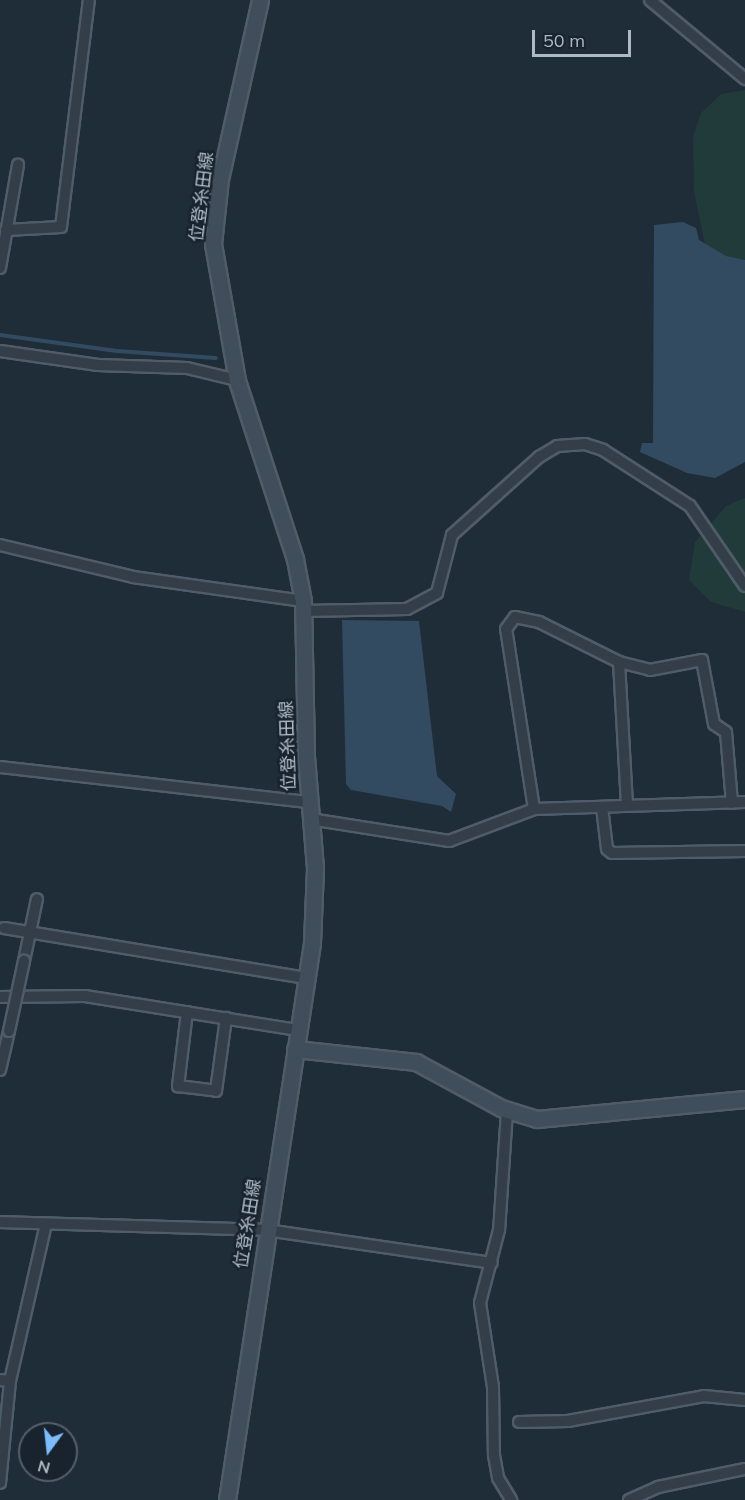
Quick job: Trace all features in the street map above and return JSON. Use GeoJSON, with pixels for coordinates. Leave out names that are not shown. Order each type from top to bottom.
{"type":"FeatureCollection","features":[{"type":"Feature","properties":{"kind":"main road","name":"位登糸田線"},"geometry":{"type":"LineString","coordinates":[[227,1500],[266,1230],[306,978],[315,868],[309,802],[303,606],[295,559],[237,380],[213,243],[220,179],[260,0]]}},
{"type":"Feature","properties":{"kind":"main road"},"geometry":{"type":"LineString","coordinates":[[295,1049],[416,1062],[507,1111],[551,1119],[745,1099]]}},
{"type":"Feature","properties":{"kind":"street"},"geometry":{"type":"LineString","coordinates":[[6,230],[61,227],[89,0]]}},
{"type":"Feature","properties":{"kind":"street"},"geometry":{"type":"LineString","coordinates":[[650,0],[745,79]]}},
{"type":"Feature","properties":{"kind":"street"},"geometry":{"type":"LineString","coordinates":[[0,268],[6,230],[5,208],[18,165]]}},
{"type":"Feature","properties":{"kind":"street"},"geometry":{"type":"LineString","coordinates":[[0,351],[98,365],[187,368],[237,380]]}},
{"type":"Feature","properties":{"kind":"street"},"geometry":{"type":"LineString","coordinates":[[0,545],[133,577],[303,606],[407,609],[437,593],[452,535],[539,457],[557,446],[585,444],[603,450],[690,506],[745,586]]}},
{"type":"Feature","properties":{"kind":"street"},"geometry":{"type":"LineString","coordinates":[[534,809],[506,629],[510,620],[522,617],[539,622],[619,662],[650,670],[702,660],[714,724],[726,732],[732,803]]}},
{"type":"Feature","properties":{"kind":"street"},"geometry":{"type":"LineString","coordinates":[[619,662],[627,806]]}},
{"type":"Feature","properties":{"kind":"street"},"geometry":{"type":"LineString","coordinates":[[0,767],[309,802]]}},
{"type":"Feature","properties":{"kind":"street"},"geometry":{"type":"LineString","coordinates":[[310,819],[449,841],[534,809],[745,802]]}},
{"type":"Feature","properties":{"kind":"street"},"geometry":{"type":"LineString","coordinates":[[602,807],[607,849],[612,853],[745,851]]}},
{"type":"Feature","properties":{"kind":"street"},"geometry":{"type":"LineString","coordinates":[[0,1070],[37,899]]}},
{"type":"Feature","properties":{"kind":"street"},"geometry":{"type":"LineString","coordinates":[[4,928],[306,978]]}},
{"type":"Feature","properties":{"kind":"street"},"geometry":{"type":"LineString","coordinates":[[0,997],[85,996],[298,1030]]}},
{"type":"Feature","properties":{"kind":"street"},"geometry":{"type":"LineString","coordinates":[[187,1012],[178,1086],[216,1091],[226,1018]]}},
{"type":"Feature","properties":{"kind":"street"},"geometry":{"type":"LineString","coordinates":[[507,1111],[499,1230],[480,1303],[493,1388],[494,1455],[498,1478],[511,1500]]}},
{"type":"Feature","properties":{"kind":"street"},"geometry":{"type":"LineString","coordinates":[[0,1222],[266,1230],[492,1263]]}},
{"type":"Feature","properties":{"kind":"street"},"geometry":{"type":"LineString","coordinates":[[0,1483],[5,1381],[46,1224]]}},
{"type":"Feature","properties":{"kind":"street"},"geometry":{"type":"LineString","coordinates":[[519,1422],[568,1421],[704,1396],[745,1400]]}},
{"type":"Feature","properties":{"kind":"street"},"geometry":{"type":"LineString","coordinates":[[629,1500],[658,1487],[745,1469]]}},
{"type":"Feature","properties":{"kind":"green space"},"geometry":{"type":"Polygon","coordinates":[[[745,90],[745,288],[706,250],[694,191],[693,137],[701,113],[721,94],[745,90]]]}},
{"type":"Feature","properties":{"kind":"green space"},"geometry":{"type":"Polygon","coordinates":[[[745,498],[745,612],[711,602],[689,580],[695,542],[726,506],[745,498]]]}},
{"type":"Feature","properties":{"kind":"water"},"geometry":{"type":"Polygon","coordinates":[[[683,222],[696,228],[699,240],[726,256],[745,260],[745,462],[715,478],[687,473],[640,452],[642,443],[653,443],[654,225],[683,222]]]}},
{"type":"Feature","properties":{"kind":"water"},"geometry":{"type":"Polygon","coordinates":[[[342,620],[419,621],[437,776],[456,794],[451,812],[442,806],[351,790],[346,784],[342,620]]]}},
{"type":"Feature","properties":{"kind":"waterway"},"geometry":{"type":"LineString","coordinates":[[0,335],[117,351],[216,358]]}}]}
